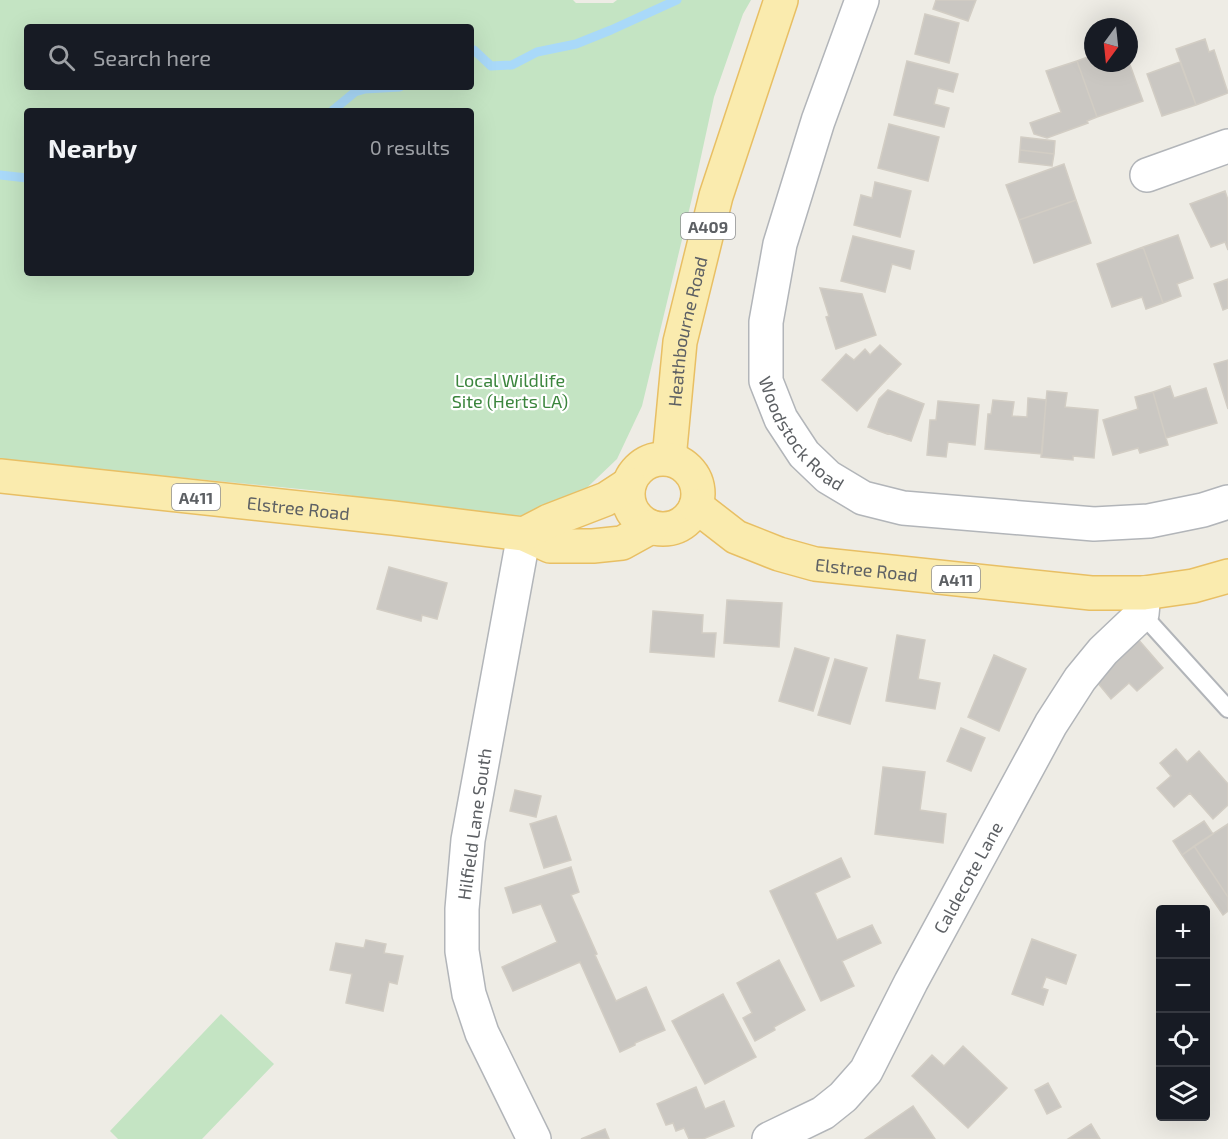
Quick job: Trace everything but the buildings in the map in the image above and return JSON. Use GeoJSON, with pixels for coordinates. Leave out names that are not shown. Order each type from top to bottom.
{"type":"FeatureCollection","features":[{"type":"Feature","properties":{"kind":"main road","name":"Heathbourne Road"},"geometry":{"type":"LineString","coordinates":[[669,459],[680,342],[716,196],[781,0]]}},
{"type":"Feature","properties":{"kind":"main road"},"geometry":{"type":"LineString","coordinates":[[651,527],[633,512],[628,493],[634,473],[644,464],[655,459],[669,459],[681,463],[693,475],[698,487],[696,506]]}},
{"type":"Feature","properties":{"kind":"main road","name":"Elstree Road"},"geometry":{"type":"LineString","coordinates":[[0,476],[524,534],[550,546],[622,543],[651,527],[663,529],[675,527],[690,517],[696,506],[736,537],[779,555],[815,564],[1091,593],[1143,604],[1228,576]]}},
{"type":"Feature","properties":{"kind":"main road"},"geometry":{"type":"LineString","coordinates":[[524,534],[549,521],[606,500],[629,484]]}},
{"type":"Feature","properties":{"kind":"street","name":"Woodstock Road"},"geometry":{"type":"LineString","coordinates":[[862,0],[818,121],[780,244],[766,322],[766,381],[781,419],[804,454],[828,477],[863,498],[903,508],[1094,524],[1149,521],[1203,510],[1228,502]]}},
{"type":"Feature","properties":{"kind":"street"},"geometry":{"type":"LineString","coordinates":[[1147,175],[1228,146]]}},
{"type":"Feature","properties":{"kind":"street","name":"Hilfield Lane South"},"geometry":{"type":"LineString","coordinates":[[524,534],[468,840],[462,909],[462,951],[469,994],[482,1033],[534,1139]]}},
{"type":"Feature","properties":{"kind":"street","name":"Caldecote Lane"},"geometry":{"type":"LineString","coordinates":[[769,1139],[823,1113],[843,1097],[866,1071],[911,982],[1051,724],[1080,679],[1143,604]]}},
{"type":"Feature","properties":{"kind":"lane"},"geometry":{"type":"LineString","coordinates":[[1143,604],[1228,709]]}},
{"type":"Feature","properties":{"kind":"green space","name":"Local Wildlife Site (Herts LA)"},"geometry":{"type":"Polygon","coordinates":[[[0,0],[573,0],[576,3],[613,3],[617,0],[751,0],[743,14],[714,97],[642,406],[617,459],[573,501],[515,517],[425,507],[320,491],[0,460],[0,0]]]}},
{"type":"Feature","properties":{"kind":"green space"},"geometry":{"type":"Polygon","coordinates":[[[221,1014],[274,1064],[202,1139],[118,1139],[110,1131],[221,1014]]]}},
{"type":"Feature","properties":{"kind":"waterway"},"geometry":{"type":"LineString","coordinates":[[474,50],[491,66],[512,65],[537,52],[576,44],[677,0]]}},
{"type":"Feature","properties":{"kind":"waterway"},"geometry":{"type":"LineString","coordinates":[[336,108],[355,92],[362,90]]}},
{"type":"Feature","properties":{"kind":"waterway"},"geometry":{"type":"LineString","coordinates":[[0,175],[24,178]]}}]}
